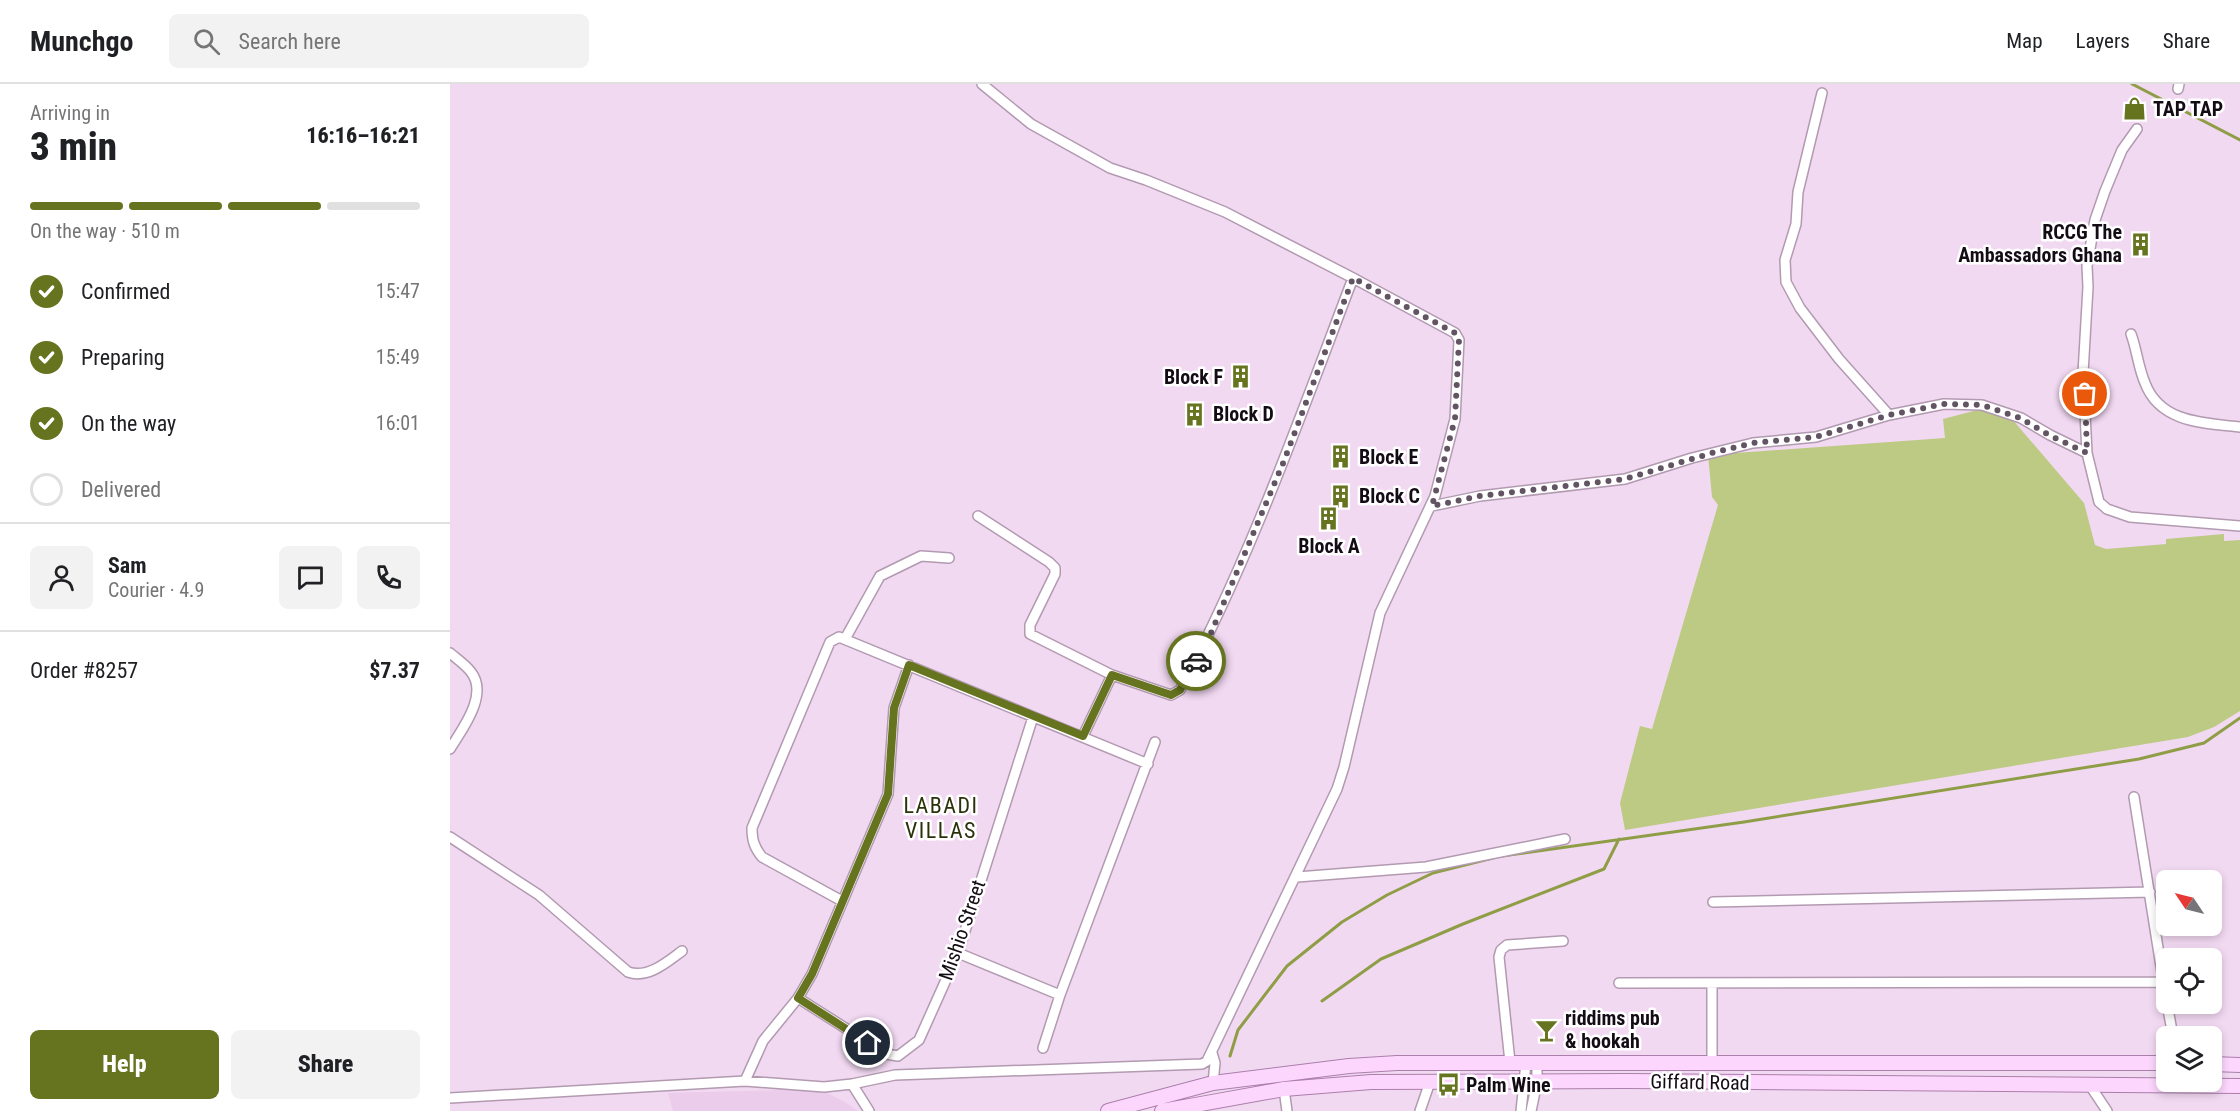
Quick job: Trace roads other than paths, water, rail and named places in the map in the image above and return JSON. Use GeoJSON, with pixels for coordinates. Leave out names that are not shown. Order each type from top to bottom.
{"type":"FeatureCollection","features":[{"type":"Feature","properties":{"kind":"main road","name":"Giffard Road"},"geometry":{"type":"LineString","coordinates":[[1107,1111],[1213,1083],[1348,1066],[1397,1063],[2156,1063]]}},
{"type":"Feature","properties":{"kind":"main road"},"geometry":{"type":"LineString","coordinates":[[2222,1064],[2240,1065]]}},
{"type":"Feature","properties":{"kind":"main road","name":"Giffard Road"},"geometry":{"type":"LineString","coordinates":[[1162,1111],[1284,1089],[1371,1082],[1626,1081],[2240,1086]]}},
{"type":"Feature","properties":{"kind":"street"},"geometry":{"type":"LineString","coordinates":[[450,1098],[745,1081],[824,1087],[896,1075],[1202,1064],[1212,1053],[1337,789],[1380,613],[1432,506],[1455,419],[1459,340],[1455,333],[1224,212],[1110,168],[1031,124],[982,84]]}},
{"type":"Feature","properties":{"kind":"street"},"geometry":{"type":"LineString","coordinates":[[1822,93],[1798,192],[1796,224],[1785,260],[1786,282],[1806,316],[1839,359],[1889,415]]}},
{"type":"Feature","properties":{"kind":"street"},"geometry":{"type":"LineString","coordinates":[[2137,129],[2122,150],[2105,191],[2095,220],[2087,266],[2083,373],[2087,453],[2099,502],[2107,509],[2130,517],[2240,526]]}},
{"type":"Feature","properties":{"kind":"street"},"geometry":{"type":"LineString","coordinates":[[978,516],[1055,568],[1055,574],[1030,625],[1030,634],[1112,675],[1171,695],[1180,690],[1211,633],[1284,461],[1353,278]]}},
{"type":"Feature","properties":{"kind":"street"},"geometry":{"type":"LineString","coordinates":[[2131,334],[2145,385],[2157,401],[2174,416],[2193,421],[2240,427]]}},
{"type":"Feature","properties":{"kind":"street"},"geometry":{"type":"LineString","coordinates":[[1432,506],[1480,496],[1625,479],[1702,455],[1753,443],[1816,437],[1889,415],[1944,404],[1982,405],[2020,418],[2087,453]]}},
{"type":"Feature","properties":{"kind":"street"},"geometry":{"type":"LineString","coordinates":[[845,639],[875,581],[880,576],[921,556],[949,558]]}},
{"type":"Feature","properties":{"kind":"street"},"geometry":{"type":"LineString","coordinates":[[842,901],[762,857],[752,841],[752,828],[830,642],[839,637],[1148,764]]}},
{"type":"Feature","properties":{"kind":"street"},"geometry":{"type":"LineString","coordinates":[[450,653],[472,673],[478,694],[462,730],[450,749]]}},
{"type":"Feature","properties":{"kind":"street"},"geometry":{"type":"LineString","coordinates":[[745,1081],[763,1041],[798,998],[812,974],[888,794],[894,708],[909,665]]}},
{"type":"Feature","properties":{"kind":"street"},"geometry":{"type":"LineString","coordinates":[[1083,736],[1112,675]]}},
{"type":"Feature","properties":{"kind":"street","name":"Mishio Street"},"geometry":{"type":"LineString","coordinates":[[798,998],[886,1054],[898,1056],[919,1040],[958,953],[1033,717]]}},
{"type":"Feature","properties":{"kind":"street"},"geometry":{"type":"LineString","coordinates":[[1043,1048],[1060,994],[1155,742]]}},
{"type":"Feature","properties":{"kind":"street"},"geometry":{"type":"LineString","coordinates":[[2134,797],[2158,948]]}},
{"type":"Feature","properties":{"kind":"street"},"geometry":{"type":"LineString","coordinates":[[450,837],[539,895],[628,972],[636,974],[659,968],[682,951]]}},
{"type":"Feature","properties":{"kind":"street"},"geometry":{"type":"LineString","coordinates":[[1297,877],[1426,867],[1565,839]]}},
{"type":"Feature","properties":{"kind":"street"},"geometry":{"type":"LineString","coordinates":[[1713,902],[2150,892]]}},
{"type":"Feature","properties":{"kind":"street"},"geometry":{"type":"LineString","coordinates":[[1510,1062],[1499,957],[1501,950],[1507,945],[1563,940]]}},
{"type":"Feature","properties":{"kind":"street"},"geometry":{"type":"LineString","coordinates":[[958,953],[1060,994]]}},
{"type":"Feature","properties":{"kind":"street"},"geometry":{"type":"LineString","coordinates":[[1619,982],[2156,982]]}},
{"type":"Feature","properties":{"kind":"street"},"geometry":{"type":"LineString","coordinates":[[1712,983],[1712,1062]]}},
{"type":"Feature","properties":{"kind":"street"},"geometry":{"type":"LineString","coordinates":[[1212,1053],[1215,1063],[1213,1083]]}},
{"type":"Feature","properties":{"kind":"street"},"geometry":{"type":"LineString","coordinates":[[1531,1111],[1532,1063]]}},
{"type":"Feature","properties":{"kind":"street"},"geometry":{"type":"LineString","coordinates":[[1420,1111],[1430,1082]]}},
{"type":"Feature","properties":{"kind":"street"},"geometry":{"type":"LineString","coordinates":[[1521,1111],[1530,1082]]}},
{"type":"Feature","properties":{"kind":"street"},"geometry":{"type":"LineString","coordinates":[[852,1084],[869,1111]]}},
{"type":"Feature","properties":{"kind":"street"},"geometry":{"type":"LineString","coordinates":[[2089,1084],[2107,1111]]}},
{"type":"Feature","properties":{"kind":"street"},"geometry":{"type":"LineString","coordinates":[[1284,1089],[1287,1111]]}},
{"type":"Feature","properties":{"kind":"waterway"},"geometry":{"type":"LineString","coordinates":[[2132,84],[2240,140]]}},
{"type":"Feature","properties":{"kind":"waterway"},"geometry":{"type":"LineString","coordinates":[[1502,856],[1744,822],[2139,759],[2204,743],[2240,718]]}},
{"type":"Feature","properties":{"kind":"waterway"},"geometry":{"type":"LineString","coordinates":[[1322,1001],[1381,959],[1604,869],[1619,839]]}},
{"type":"Feature","properties":{"kind":"waterway"},"geometry":{"type":"LineString","coordinates":[[1230,1056],[1238,1030],[1287,966],[1342,922],[1387,895],[1433,873],[1493,858]]}},
{"type":"Feature","properties":{"kind":"place","name":"TAP TAP"},"geometry":{"type":"Point","coordinates":[2135,109]}},
{"type":"Feature","properties":{"kind":"place","name":"RCCG The Ambassadors Ghana"},"geometry":{"type":"Point","coordinates":[2140,244]}},
{"type":"Feature","properties":{"kind":"place","name":"Block F"},"geometry":{"type":"Point","coordinates":[1241,377]}},
{"type":"Feature","properties":{"kind":"place","name":"Block D"},"geometry":{"type":"Point","coordinates":[1195,414]}},
{"type":"Feature","properties":{"kind":"place","name":"Block E"},"geometry":{"type":"Point","coordinates":[1341,457]}},
{"type":"Feature","properties":{"kind":"place","name":"Block C"},"geometry":{"type":"Point","coordinates":[1341,496]}},
{"type":"Feature","properties":{"kind":"place","name":"Block A"},"geometry":{"type":"Point","coordinates":[1329,519]}},
{"type":"Feature","properties":{"kind":"place","name":"riddims pub & hookah"},"geometry":{"type":"Point","coordinates":[1547,1030]}},
{"type":"Feature","properties":{"kind":"place","name":"Palm Wine"},"geometry":{"type":"Point","coordinates":[1448,1085]}},
{"type":"Feature","properties":{"kind":"district","name":"LABADI VILLAS"},"geometry":{"type":"Point","coordinates":[941,818]}}]}
